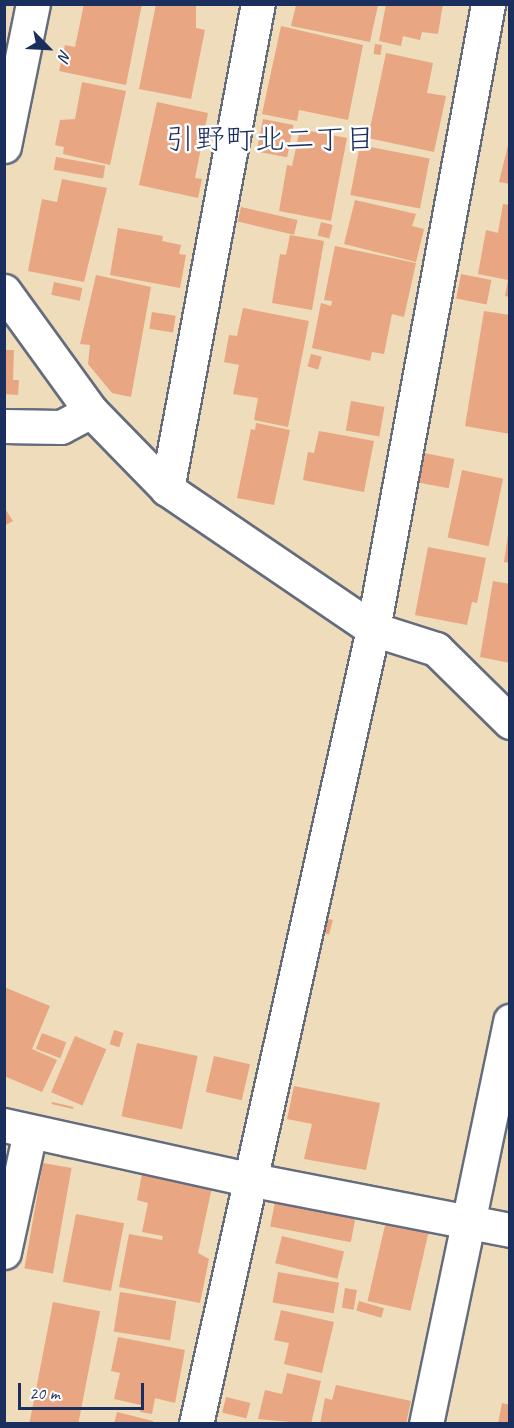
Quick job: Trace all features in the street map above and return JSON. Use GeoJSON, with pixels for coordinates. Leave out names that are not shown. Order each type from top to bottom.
{"type":"FeatureCollection","features":[{"type":"Feature","properties":{"kind":"street"},"geometry":{"type":"LineString","coordinates":[[4,146],[33,4]]}},
{"type":"Feature","properties":{"kind":"street"},"geometry":{"type":"LineString","coordinates":[[167,489],[258,4]]}},
{"type":"Feature","properties":{"kind":"street"},"geometry":{"type":"LineString","coordinates":[[196,1424],[248,1179],[373,629],[488,4]]}},
{"type":"Feature","properties":{"kind":"street"},"geometry":{"type":"LineString","coordinates":[[4,291],[91,411],[167,489],[373,629],[436,649],[510,722]]}},
{"type":"Feature","properties":{"kind":"street"},"geometry":{"type":"LineString","coordinates":[[4,426],[61,427],[91,411]]}},
{"type":"Feature","properties":{"kind":"street"},"geometry":{"type":"LineString","coordinates":[[426,1424],[510,1022]]}},
{"type":"Feature","properties":{"kind":"street"},"geometry":{"type":"LineString","coordinates":[[4,1252],[17,1128],[248,1179],[510,1230]]}},
{"type":"Feature","properties":{"kind":"building"},"geometry":{"type":"Polygon","coordinates":[[[84,4],[142,4],[126,85],[59,71],[65,45],[75,47],[84,4]]]}},
{"type":"Feature","properties":{"kind":"building"},"geometry":{"type":"Polygon","coordinates":[[[156,4],[196,4],[196,28],[205,30],[191,99],[139,89],[156,4]]]}},
{"type":"Feature","properties":{"kind":"building"},"geometry":{"type":"Polygon","coordinates":[[[386,4],[443,4],[438,34],[422,32],[420,40],[403,36],[401,46],[379,41],[386,4]]]}},
{"type":"Feature","properties":{"kind":"building"},"geometry":{"type":"Polygon","coordinates":[[[296,5],[378,5],[370,42],[291,26],[296,5]]]}},
{"type":"Feature","properties":{"kind":"building"},"geometry":{"type":"Polygon","coordinates":[[[281,26],[363,45],[348,120],[299,110],[297,121],[262,114],[281,26]]]}},
{"type":"Feature","properties":{"kind":"building"},"geometry":{"type":"Polygon","coordinates":[[[375,44],[382,45],[381,55],[374,54],[375,44]]]}},
{"type":"Feature","properties":{"kind":"building"},"geometry":{"type":"Polygon","coordinates":[[[386,53],[433,63],[427,93],[446,96],[434,152],[368,138],[386,53]]]}},
{"type":"Feature","properties":{"kind":"building"},"geometry":{"type":"Polygon","coordinates":[[[82,82],[126,91],[110,165],[63,154],[64,147],[55,145],[60,120],[75,119],[82,82]]]}},
{"type":"Feature","properties":{"kind":"building"},"geometry":{"type":"Polygon","coordinates":[[[157,102],[208,113],[195,178],[202,179],[198,198],[139,185],[157,102]]]}},
{"type":"Feature","properties":{"kind":"building"},"geometry":{"type":"Polygon","coordinates":[[[263,119],[293,125],[287,157],[257,151],[263,119]]]}},
{"type":"Feature","properties":{"kind":"building"},"geometry":{"type":"Polygon","coordinates":[[[300,129],[347,138],[331,221],[279,211],[287,165],[292,166],[300,129]]]}},
{"type":"Feature","properties":{"kind":"building"},"geometry":{"type":"Polygon","coordinates":[[[510,137],[510,184],[499,182],[510,137]]]}},
{"type":"Feature","properties":{"kind":"building"},"geometry":{"type":"Polygon","coordinates":[[[360,145],[430,159],[420,209],[350,195],[360,145]]]}},
{"type":"Feature","properties":{"kind":"building"},"geometry":{"type":"Polygon","coordinates":[[[56,157],[105,166],[103,178],[54,170],[56,157]]]}},
{"type":"Feature","properties":{"kind":"building"},"geometry":{"type":"Polygon","coordinates":[[[62,179],[107,188],[84,282],[28,271],[42,199],[57,202],[62,179]]]}},
{"type":"Feature","properties":{"kind":"building"},"geometry":{"type":"Polygon","coordinates":[[[355,200],[416,214],[412,226],[424,229],[416,262],[344,244],[355,200]]]}},
{"type":"Feature","properties":{"kind":"building"},"geometry":{"type":"Polygon","coordinates":[[[503,204],[510,205],[510,297],[505,296],[508,280],[478,274],[486,230],[498,233],[503,204]]]}},
{"type":"Feature","properties":{"kind":"building"},"geometry":{"type":"Polygon","coordinates":[[[241,207],[298,220],[294,235],[238,222],[241,207]]]}},
{"type":"Feature","properties":{"kind":"building"},"geometry":{"type":"Polygon","coordinates":[[[321,222],[333,225],[329,238],[318,236],[321,222]]]}},
{"type":"Feature","properties":{"kind":"building"},"geometry":{"type":"Polygon","coordinates":[[[118,228],[163,236],[162,241],[181,245],[179,254],[186,255],[180,288],[110,275],[118,228]]]}},
{"type":"Feature","properties":{"kind":"building"},"geometry":{"type":"Polygon","coordinates":[[[290,235],[324,241],[312,310],[272,303],[280,254],[286,255],[290,235]]]}},
{"type":"Feature","properties":{"kind":"building"},"geometry":{"type":"Polygon","coordinates":[[[335,246],[416,263],[404,317],[392,314],[384,354],[372,352],[370,361],[312,348],[321,303],[331,306],[332,301],[324,300],[335,246]]]}},
{"type":"Feature","properties":{"kind":"building"},"geometry":{"type":"Polygon","coordinates":[[[461,274],[491,280],[487,304],[456,299],[461,274]]]}},
{"type":"Feature","properties":{"kind":"building"},"geometry":{"type":"Polygon","coordinates":[[[96,275],[151,287],[131,397],[112,393],[88,364],[90,345],[80,344],[96,275]]]}},
{"type":"Feature","properties":{"kind":"building"},"geometry":{"type":"Polygon","coordinates":[[[54,282],[82,288],[80,301],[51,295],[54,282]]]}},
{"type":"Feature","properties":{"kind":"building"},"geometry":{"type":"Polygon","coordinates":[[[243,308],[309,321],[288,427],[254,420],[258,398],[233,394],[239,365],[224,362],[229,335],[237,336],[243,308]]]}},
{"type":"Feature","properties":{"kind":"building"},"geometry":{"type":"Polygon","coordinates":[[[484,311],[510,315],[510,434],[465,426],[484,311]]]}},
{"type":"Feature","properties":{"kind":"building"},"geometry":{"type":"Polygon","coordinates":[[[152,312],[176,316],[173,333],[149,329],[152,312]]]}},
{"type":"Feature","properties":{"kind":"building"},"geometry":{"type":"Polygon","coordinates":[[[4,350],[14,350],[13,380],[19,380],[18,395],[4,394],[4,350]]]}},
{"type":"Feature","properties":{"kind":"building"},"geometry":{"type":"Polygon","coordinates":[[[311,354],[322,357],[318,369],[308,367],[311,354]]]}},
{"type":"Feature","properties":{"kind":"building"},"geometry":{"type":"Polygon","coordinates":[[[351,401],[384,407],[379,436],[346,431],[351,401]]]}},
{"type":"Feature","properties":{"kind":"building"},"geometry":{"type":"Polygon","coordinates":[[[256,423],[290,430],[274,505],[237,498],[251,429],[255,430],[256,423]]]}},
{"type":"Feature","properties":{"kind":"building"},"geometry":{"type":"Polygon","coordinates":[[[319,431],[374,441],[364,492],[303,480],[308,452],[314,453],[319,431]]]}},
{"type":"Feature","properties":{"kind":"building"},"geometry":{"type":"Polygon","coordinates":[[[424,453],[454,459],[449,488],[418,482],[424,453]]]}},
{"type":"Feature","properties":{"kind":"building"},"geometry":{"type":"Polygon","coordinates":[[[462,470],[503,479],[489,546],[448,537],[462,470]]]}},
{"type":"Feature","properties":{"kind":"building"},"geometry":{"type":"Polygon","coordinates":[[[4,507],[13,521],[4,526],[4,507]]]}},
{"type":"Feature","properties":{"kind":"building"},"geometry":{"type":"Polygon","coordinates":[[[508,535],[510,535],[510,563],[504,562],[508,535]]]}},
{"type":"Feature","properties":{"kind":"building"},"geometry":{"type":"Polygon","coordinates":[[[428,547],[486,558],[477,603],[472,602],[467,625],[415,615],[428,547]]]}},
{"type":"Feature","properties":{"kind":"building"},"geometry":{"type":"Polygon","coordinates":[[[493,581],[510,584],[510,663],[480,657],[493,581]]]}},
{"type":"Feature","properties":{"kind":"building"},"geometry":{"type":"Polygon","coordinates":[[[325,918],[333,920],[329,934],[321,933],[325,918]]]}},
{"type":"Feature","properties":{"kind":"building"},"geometry":{"type":"Polygon","coordinates":[[[4,987],[50,1006],[32,1049],[57,1060],[42,1092],[4,1076],[4,987]]]}},
{"type":"Feature","properties":{"kind":"building"},"geometry":{"type":"Polygon","coordinates":[[[114,1030],[124,1033],[119,1047],[110,1044],[114,1030]]]}},
{"type":"Feature","properties":{"kind":"building"},"geometry":{"type":"Polygon","coordinates":[[[42,1033],[66,1042],[60,1058],[36,1049],[42,1033]]]}},
{"type":"Feature","properties":{"kind":"building"},"geometry":{"type":"Polygon","coordinates":[[[75,1036],[106,1049],[82,1105],[51,1092],[75,1036]]]}},
{"type":"Feature","properties":{"kind":"building"},"geometry":{"type":"Polygon","coordinates":[[[137,1043],[198,1056],[182,1129],[121,1116],[137,1043]]]}},
{"type":"Feature","properties":{"kind":"building"},"geometry":{"type":"Polygon","coordinates":[[[214,1056],[250,1064],[242,1100],[206,1092],[214,1056]]]}},
{"type":"Feature","properties":{"kind":"building"},"geometry":{"type":"Polygon","coordinates":[[[294,1086],[380,1103],[366,1170],[304,1159],[312,1124],[287,1119],[294,1086]]]}},
{"type":"Feature","properties":{"kind":"building"},"geometry":{"type":"Polygon","coordinates":[[[52,1102],[73,1107],[73,1109],[52,1104],[52,1102]]]}},
{"type":"Feature","properties":{"kind":"building"},"geometry":{"type":"Polygon","coordinates":[[[61,1152],[73,1153],[72,1160],[61,1158],[61,1152]]]}},
{"type":"Feature","properties":{"kind":"building"},"geometry":{"type":"Polygon","coordinates":[[[43,1163],[72,1168],[53,1273],[24,1268],[43,1163]]]}},
{"type":"Feature","properties":{"kind":"building"},"geometry":{"type":"Polygon","coordinates":[[[142,1174],[212,1187],[198,1253],[209,1259],[200,1303],[119,1287],[129,1234],[162,1240],[163,1236],[142,1232],[148,1203],[137,1200],[142,1174]]]}},
{"type":"Feature","properties":{"kind":"building"},"geometry":{"type":"Polygon","coordinates":[[[275,1202],[355,1218],[351,1242],[270,1227],[275,1202]]]}},
{"type":"Feature","properties":{"kind":"building"},"geometry":{"type":"Polygon","coordinates":[[[76,1214],[124,1223],[111,1291],[63,1282],[76,1214]]]}},
{"type":"Feature","properties":{"kind":"building"},"geometry":{"type":"Polygon","coordinates":[[[386,1221],[429,1231],[410,1311],[368,1301],[386,1221]]]}},
{"type":"Feature","properties":{"kind":"building"},"geometry":{"type":"Polygon","coordinates":[[[282,1236],[344,1251],[337,1279],[275,1263],[282,1236]]]}},
{"type":"Feature","properties":{"kind":"building"},"geometry":{"type":"Polygon","coordinates":[[[278,1272],[339,1283],[334,1313],[273,1303],[278,1272]]]}},
{"type":"Feature","properties":{"kind":"building"},"geometry":{"type":"Polygon","coordinates":[[[345,1288],[357,1290],[354,1310],[342,1308],[345,1288]]]}},
{"type":"Feature","properties":{"kind":"building"},"geometry":{"type":"Polygon","coordinates":[[[120,1292],[176,1301],[170,1340],[114,1332],[120,1292]]]}},
{"type":"Feature","properties":{"kind":"building"},"geometry":{"type":"Polygon","coordinates":[[[359,1301],[384,1308],[381,1318],[356,1311],[359,1301]]]}},
{"type":"Feature","properties":{"kind":"building"},"geometry":{"type":"Polygon","coordinates":[[[53,1302],[100,1311],[78,1424],[29,1424],[53,1302]]]}},
{"type":"Feature","properties":{"kind":"building"},"geometry":{"type":"Polygon","coordinates":[[[281,1310],[334,1322],[322,1373],[284,1364],[289,1343],[274,1340],[281,1310]]]}},
{"type":"Feature","properties":{"kind":"building"},"geometry":{"type":"Polygon","coordinates":[[[118,1337],[185,1350],[175,1403],[155,1398],[152,1414],[140,1412],[141,1405],[114,1399],[120,1373],[111,1371],[118,1337]]]}},
{"type":"Feature","properties":{"kind":"building"},"geometry":{"type":"Polygon","coordinates":[[[287,1373],[321,1381],[311,1424],[258,1419],[265,1390],[282,1394],[287,1373]]]}},
{"type":"Feature","properties":{"kind":"building"},"geometry":{"type":"Polygon","coordinates":[[[336,1385],[411,1401],[406,1424],[320,1424],[325,1398],[332,1400],[336,1385]]]}},
{"type":"Feature","properties":{"kind":"building"},"geometry":{"type":"Polygon","coordinates":[[[226,1397],[250,1403],[246,1419],[222,1413],[226,1397]]]}},
{"type":"Feature","properties":{"kind":"building"},"geometry":{"type":"Polygon","coordinates":[[[502,1403],[510,1405],[510,1424],[498,1424],[502,1403]]]}},
{"type":"Feature","properties":{"kind":"building"},"geometry":{"type":"Polygon","coordinates":[[[117,1412],[153,1421],[153,1424],[114,1424],[117,1412]]]}},
{"type":"Feature","properties":{"kind":"district","name":"引野町北二丁目"},"geometry":{"type":"Point","coordinates":[270,139]}}]}
